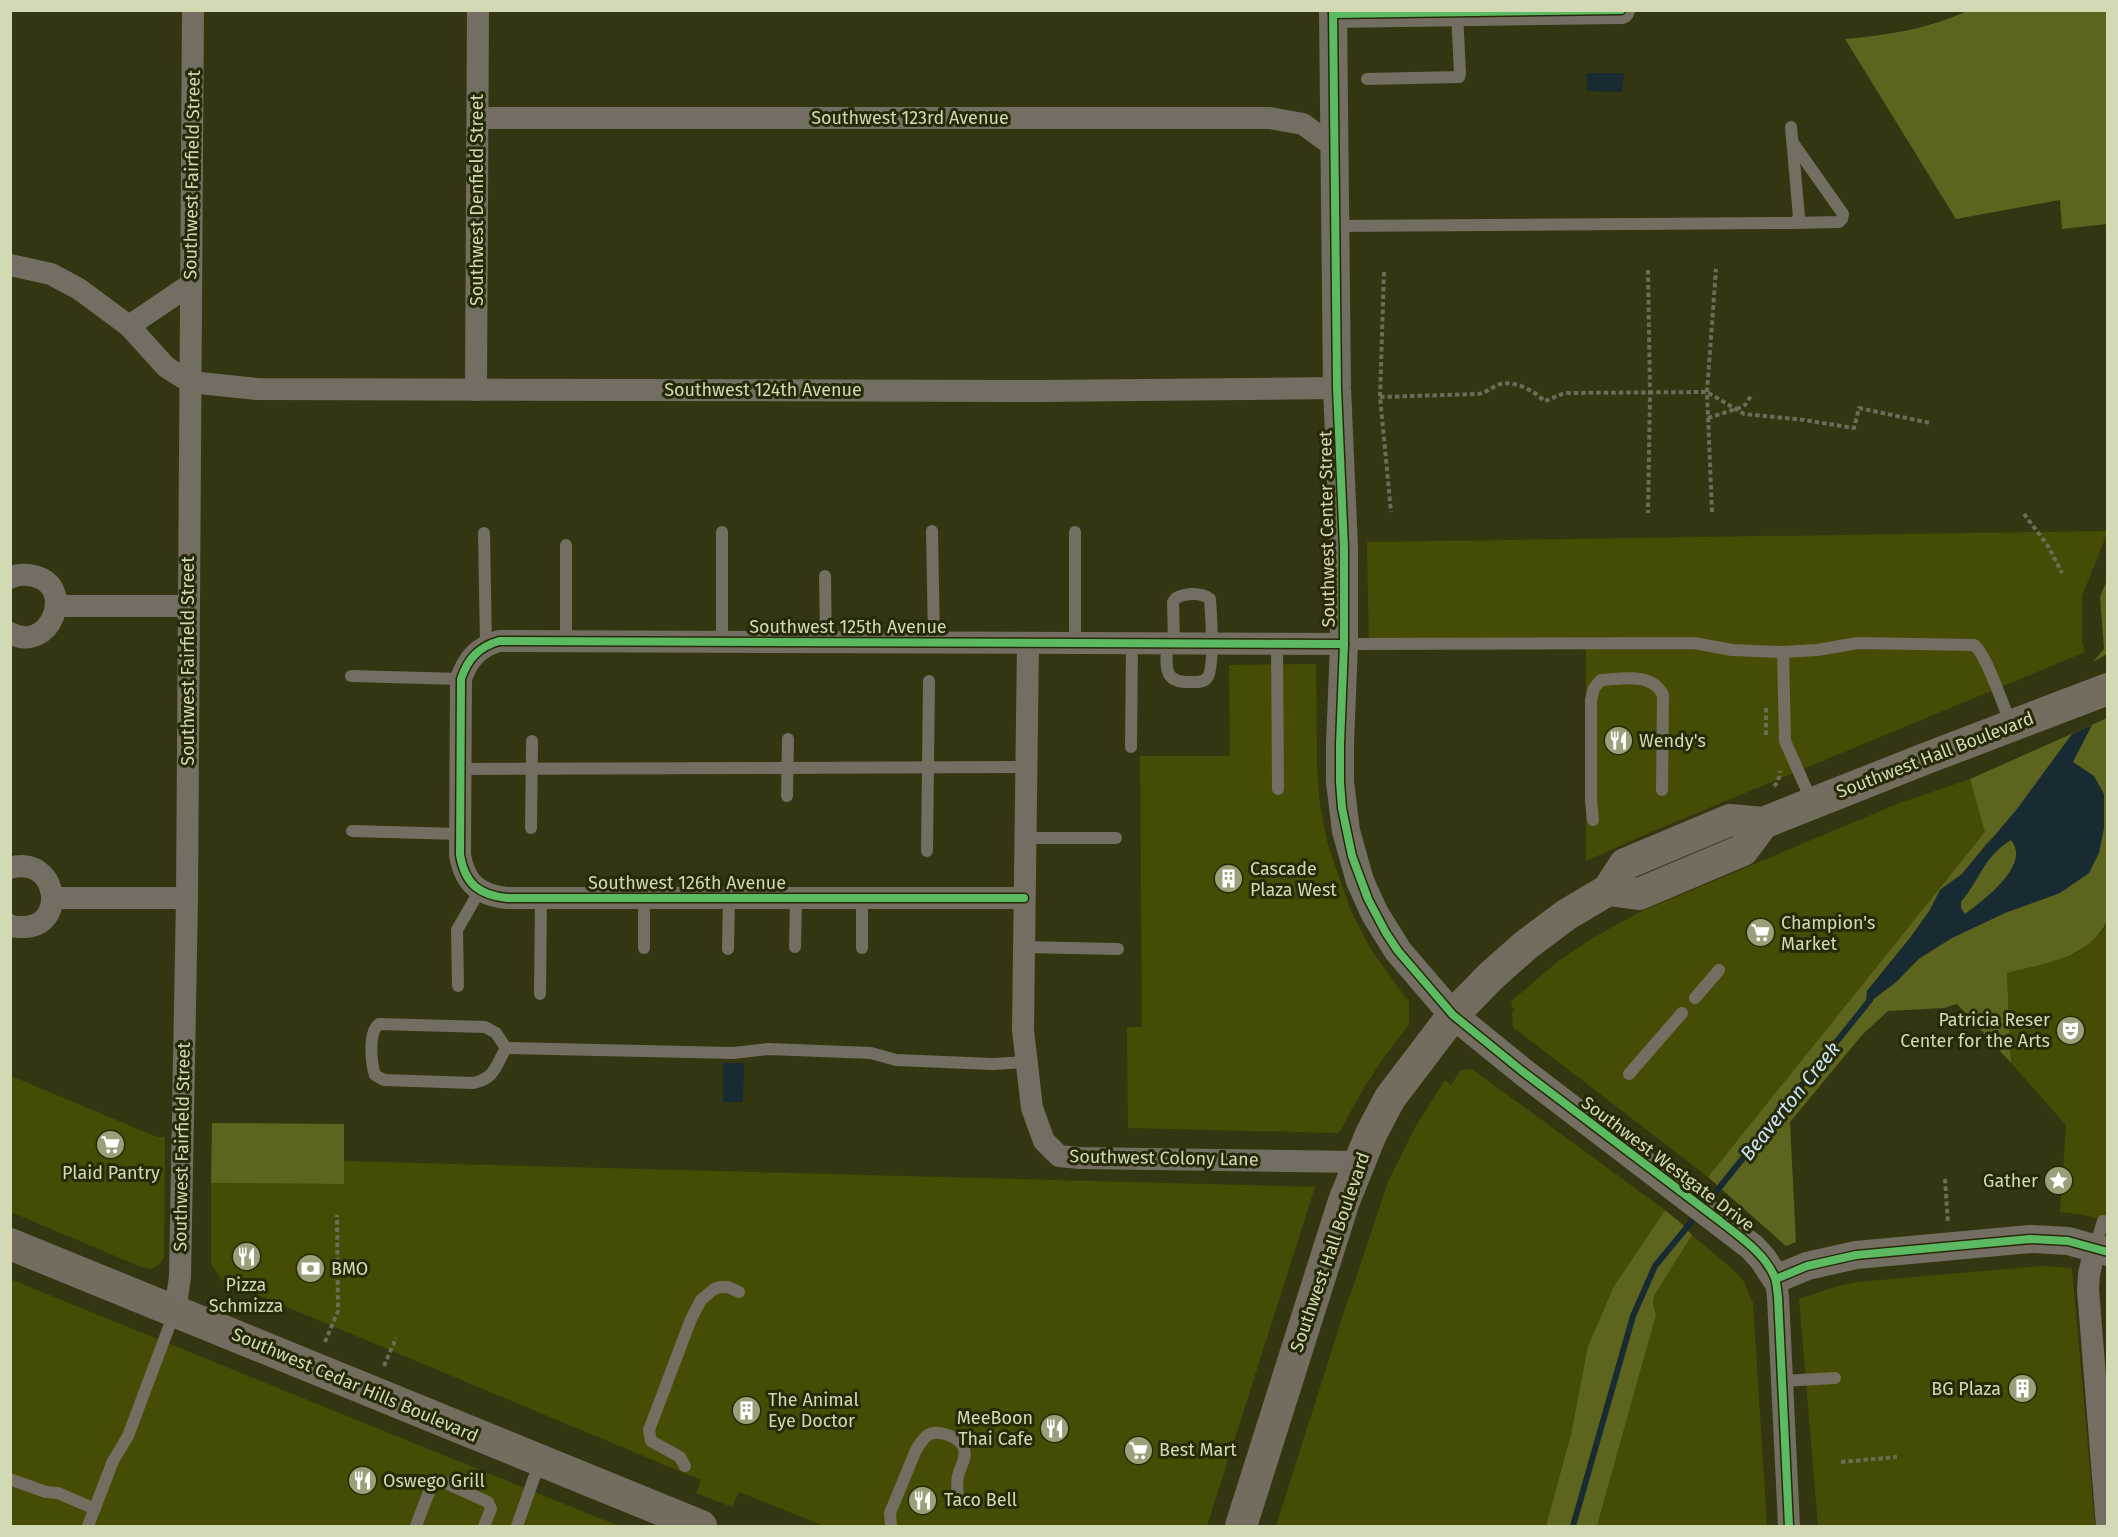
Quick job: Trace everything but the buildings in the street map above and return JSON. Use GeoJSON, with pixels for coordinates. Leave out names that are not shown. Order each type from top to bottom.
{"type":"FeatureCollection","features":[{"type":"Feature","properties":{"kind":"main road","name":"Southwest Hall Boulevard"},"geometry":{"type":"LineString","coordinates":[[1241,1527],[1359,1162],[1390,1098],[1453,1015],[1491,976],[1566,915],[1608,890],[1625,864],[1730,820],[1763,823],[2108,690]]}},
{"type":"Feature","properties":{"kind":"main road"},"geometry":{"type":"LineString","coordinates":[[1679,877],[1678,866],[1682,858],[1713,844],[1730,820]]}},
{"type":"Feature","properties":{"kind":"main road"},"geometry":{"type":"LineString","coordinates":[[1608,890],[1639,894],[1743,850],[1763,823]]}},
{"type":"Feature","properties":{"kind":"main road","name":"Southwest Cedar Hills Boulevard"},"geometry":{"type":"LineString","coordinates":[[10,1244],[701,1527]]}},
{"type":"Feature","properties":{"kind":"street","name":"Southwest Fairfield Street"},"geometry":{"type":"LineString","coordinates":[[175,1311],[180,1277],[187,898],[193,10]]}},
{"type":"Feature","properties":{"kind":"street","name":"Southwest Denfield Street"},"geometry":{"type":"LineString","coordinates":[[476,390],[478,10]]}},
{"type":"Feature","properties":{"kind":"street"},"geometry":{"type":"LineString","coordinates":[[1333,12],[1621,10]]}},
{"type":"Feature","properties":{"kind":"street","name":"Southwest Center Street"},"geometry":{"type":"LineString","coordinates":[[1333,12],[1337,388],[1344,548],[1340,782],[1346,831],[1362,887],[1398,951],[1453,1015]]}},
{"type":"Feature","properties":{"kind":"street","name":"Southwest 123rd Avenue"},"geometry":{"type":"LineString","coordinates":[[478,118],[1269,118],[1303,124],[1333,146]]}},
{"type":"Feature","properties":{"kind":"street"},"geometry":{"type":"LineString","coordinates":[[10,265],[51,274],[79,289],[129,327],[166,367],[190,382]]}},
{"type":"Feature","properties":{"kind":"street"},"geometry":{"type":"LineString","coordinates":[[129,327],[191,284]]}},
{"type":"Feature","properties":{"kind":"street","name":"Southwest 124th Avenue"},"geometry":{"type":"LineString","coordinates":[[190,382],[257,389],[1041,391],[1337,388]]}},
{"type":"Feature","properties":{"kind":"street"},"geometry":{"type":"LineString","coordinates":[[10,578],[26,574],[39,577],[49,584],[55,594],[57,606],[53,619],[46,629],[36,635],[25,637],[10,633]]}},
{"type":"Feature","properties":{"kind":"street"},"geometry":{"type":"LineString","coordinates":[[57,606],[188,606]]}},
{"type":"Feature","properties":{"kind":"street","name":"Southwest 125th Avenue"},"geometry":{"type":"LineString","coordinates":[[486,645],[499,641],[1344,644]]}},
{"type":"Feature","properties":{"kind":"street","name":"Southwest Colony Lane"},"geometry":{"type":"LineString","coordinates":[[1028,643],[1023,1030],[1032,1108],[1044,1141],[1059,1156],[1359,1162]]}},
{"type":"Feature","properties":{"kind":"street"},"geometry":{"type":"LineString","coordinates":[[480,890],[465,876],[460,855],[461,679],[466,665],[486,645]]}},
{"type":"Feature","properties":{"kind":"street"},"geometry":{"type":"LineString","coordinates":[[10,868],[32,867],[44,875],[52,889],[53,898],[50,911],[43,920],[32,926],[10,925]]}},
{"type":"Feature","properties":{"kind":"street","name":"Southwest 126th Avenue"},"geometry":{"type":"LineString","coordinates":[[480,890],[495,897],[541,898],[1024,898]]}},
{"type":"Feature","properties":{"kind":"street"},"geometry":{"type":"LineString","coordinates":[[53,898],[187,898]]}},
{"type":"Feature","properties":{"kind":"street","name":"Southwest Westgate Drive"},"geometry":{"type":"LineString","coordinates":[[1453,1015],[1540,1085],[1720,1221],[1764,1259],[1776,1279],[1778,1297],[1788,1527]]}},
{"type":"Feature","properties":{"kind":"street"},"geometry":{"type":"LineString","coordinates":[[1776,1279],[1827,1260],[1856,1255],[2030,1239],[2102,1241],[2089,1274],[2088,1290],[2107,1527]]}},
{"type":"Feature","properties":{"kind":"lane"},"geometry":{"type":"LineString","coordinates":[[1367,79],[1459,77],[1457,11]]}},
{"type":"Feature","properties":{"kind":"lane"},"geometry":{"type":"LineString","coordinates":[[1791,127],[1799,217],[1792,223]]}},
{"type":"Feature","properties":{"kind":"lane"},"geometry":{"type":"LineString","coordinates":[[1335,226],[1839,222],[1843,214],[1792,142]]}},
{"type":"Feature","properties":{"kind":"lane"},"geometry":{"type":"LineString","coordinates":[[932,531],[934,642]]}},
{"type":"Feature","properties":{"kind":"lane"},"geometry":{"type":"LineString","coordinates":[[722,532],[722,642]]}},
{"type":"Feature","properties":{"kind":"lane"},"geometry":{"type":"LineString","coordinates":[[1075,532],[1075,643]]}},
{"type":"Feature","properties":{"kind":"lane"},"geometry":{"type":"LineString","coordinates":[[484,533],[486,645]]}},
{"type":"Feature","properties":{"kind":"lane"},"geometry":{"type":"LineString","coordinates":[[566,545],[566,641]]}},
{"type":"Feature","properties":{"kind":"lane"},"geometry":{"type":"LineString","coordinates":[[825,576],[826,642]]}},
{"type":"Feature","properties":{"kind":"lane"},"geometry":{"type":"LineString","coordinates":[[1201,594],[1210,599],[1212,643],[1210,672],[1202,682],[1178,683],[1169,675],[1167,666],[1173,602],[1181,596],[1201,594]]}},
{"type":"Feature","properties":{"kind":"lane"},"geometry":{"type":"LineString","coordinates":[[1131,747],[1132,643]]}},
{"type":"Feature","properties":{"kind":"lane"},"geometry":{"type":"LineString","coordinates":[[1277,643],[1278,789]]}},
{"type":"Feature","properties":{"kind":"lane"},"geometry":{"type":"LineString","coordinates":[[1344,644],[1694,643],[1732,650],[1783,652],[1817,650],[1858,643],[1974,645],[1978,646],[2024,721]]}},
{"type":"Feature","properties":{"kind":"lane"},"geometry":{"type":"LineString","coordinates":[[1783,652],[1785,741],[1813,803]]}},
{"type":"Feature","properties":{"kind":"lane"},"geometry":{"type":"LineString","coordinates":[[351,676],[461,679]]}},
{"type":"Feature","properties":{"kind":"lane"},"geometry":{"type":"LineString","coordinates":[[1593,820],[1591,700],[1594,688],[1601,680],[1646,680],[1660,689],[1663,695],[1662,790]]}},
{"type":"Feature","properties":{"kind":"lane"},"geometry":{"type":"LineString","coordinates":[[927,851],[929,681]]}},
{"type":"Feature","properties":{"kind":"lane"},"geometry":{"type":"LineString","coordinates":[[787,796],[788,739]]}},
{"type":"Feature","properties":{"kind":"lane"},"geometry":{"type":"LineString","coordinates":[[531,828],[532,741]]}},
{"type":"Feature","properties":{"kind":"lane"},"geometry":{"type":"LineString","coordinates":[[460,769],[1026,767]]}},
{"type":"Feature","properties":{"kind":"lane"},"geometry":{"type":"LineString","coordinates":[[352,831],[460,834]]}},
{"type":"Feature","properties":{"kind":"lane"},"geometry":{"type":"LineString","coordinates":[[1025,838],[1116,838]]}},
{"type":"Feature","properties":{"kind":"lane"},"geometry":{"type":"LineString","coordinates":[[458,986],[457,930],[480,890]]}},
{"type":"Feature","properties":{"kind":"lane"},"geometry":{"type":"LineString","coordinates":[[540,994],[541,898]]}},
{"type":"Feature","properties":{"kind":"lane"},"geometry":{"type":"LineString","coordinates":[[644,898],[644,948]]}},
{"type":"Feature","properties":{"kind":"lane"},"geometry":{"type":"LineString","coordinates":[[728,949],[729,898]]}},
{"type":"Feature","properties":{"kind":"lane"},"geometry":{"type":"LineString","coordinates":[[795,947],[796,898]]}},
{"type":"Feature","properties":{"kind":"lane"},"geometry":{"type":"LineString","coordinates":[[862,898],[862,948]]}},
{"type":"Feature","properties":{"kind":"lane"},"geometry":{"type":"LineString","coordinates":[[1024,947],[1118,948]]}},
{"type":"Feature","properties":{"kind":"lane"},"geometry":{"type":"LineString","coordinates":[[1695,998],[1719,970]]}},
{"type":"Feature","properties":{"kind":"lane"},"geometry":{"type":"LineString","coordinates":[[1629,1074],[1682,1013]]}},
{"type":"Feature","properties":{"kind":"lane"},"geometry":{"type":"LineString","coordinates":[[379,1024],[485,1026],[496,1033],[506,1048],[492,1075],[484,1081],[473,1083],[384,1080],[375,1075],[373,1069],[373,1034],[375,1027],[379,1024]]}},
{"type":"Feature","properties":{"kind":"lane"},"geometry":{"type":"LineString","coordinates":[[506,1048],[733,1053],[780,1049],[871,1053],[896,1060],[993,1064],[1026,1062]]}},
{"type":"Feature","properties":{"kind":"lane"},"geometry":{"type":"LineString","coordinates":[[685,1466],[680,1457],[651,1441],[649,1430],[691,1319],[701,1300],[720,1287],[728,1287],[740,1292]]}},
{"type":"Feature","properties":{"kind":"lane"},"geometry":{"type":"LineString","coordinates":[[88,1527],[113,1461],[128,1436],[175,1311]]}},
{"type":"Feature","properties":{"kind":"lane"},"geometry":{"type":"LineString","coordinates":[[1782,1381],[1835,1378]]}},
{"type":"Feature","properties":{"kind":"lane"},"geometry":{"type":"LineString","coordinates":[[891,1527],[890,1514],[916,1450],[928,1436],[947,1435],[961,1443],[964,1448],[958,1478],[958,1499]]}},
{"type":"Feature","properties":{"kind":"lane"},"geometry":{"type":"LineString","coordinates":[[517,1527],[540,1461]]}},
{"type":"Feature","properties":{"kind":"lane"},"geometry":{"type":"LineString","coordinates":[[12,1480],[58,1494],[95,1509]]}},
{"type":"Feature","properties":{"kind":"lane"},"geometry":{"type":"LineString","coordinates":[[416,1527],[432,1484],[439,1480],[488,1502],[491,1509],[484,1527]]}},
{"type":"Feature","properties":{"kind":"path"},"geometry":{"type":"LineString","coordinates":[[1712,512],[1707,392],[1716,269]]}},
{"type":"Feature","properties":{"kind":"path"},"geometry":{"type":"LineString","coordinates":[[1648,270],[1650,393],[1648,513]]}},
{"type":"Feature","properties":{"kind":"path"},"geometry":{"type":"LineString","coordinates":[[1384,272],[1380,397],[1391,512]]}},
{"type":"Feature","properties":{"kind":"path"},"geometry":{"type":"LineString","coordinates":[[1380,397],[1478,394],[1508,383],[1529,389],[1544,401],[1559,394],[1707,392],[1744,414],[1854,428],[1859,408],[1930,423]]}},
{"type":"Feature","properties":{"kind":"path"},"geometry":{"type":"LineString","coordinates":[[1708,418],[1736,410],[1746,404],[1752,394]]}},
{"type":"Feature","properties":{"kind":"path"},"geometry":{"type":"LineString","coordinates":[[2024,514],[2048,546],[2062,573]]}},
{"type":"Feature","properties":{"kind":"path"},"geometry":{"type":"LineString","coordinates":[[1774,786],[1778,782],[1779,764]]}},
{"type":"Feature","properties":{"kind":"path"},"geometry":{"type":"LineString","coordinates":[[1945,1179],[1948,1223]]}},
{"type":"Feature","properties":{"kind":"path"},"geometry":{"type":"LineString","coordinates":[[325,1341],[338,1311],[337,1215]]}},
{"type":"Feature","properties":{"kind":"path"},"geometry":{"type":"LineString","coordinates":[[384,1366],[396,1338]]}},
{"type":"Feature","properties":{"kind":"path"},"geometry":{"type":"LineString","coordinates":[[1841,1462],[1898,1457]]}},
{"type":"Feature","properties":{"kind":"shaded area"},"geometry":{"type":"Polygon","coordinates":[[[2108,531],[2082,596],[2082,641],[2085,652],[1586,861],[1586,646],[1369,647],[1367,542],[2108,531]]]}},
{"type":"Feature","properties":{"kind":"shaded area"},"geometry":{"type":"Polygon","coordinates":[[[1316,664],[1317,765],[1320,805],[1328,845],[1351,911],[1370,948],[1409,1002],[1409,1025],[1384,1057],[1339,1133],[1128,1128],[1127,1027],[1142,1027],[1140,756],[1230,756],[1229,665],[1316,664]]]}},
{"type":"Feature","properties":{"kind":"shaded area"},"geometry":{"type":"Polygon","coordinates":[[[1970,779],[1986,832],[1708,1177],[1513,1027],[1512,1013],[1515,1010],[1511,1001],[1556,963],[1591,939],[1640,912],[1897,804],[1970,779]]]}},
{"type":"Feature","properties":{"kind":"shaded area"},"geometry":{"type":"Polygon","coordinates":[[[2107,921],[2107,1221],[2060,1212],[2066,1125],[2011,1063],[2007,972],[2078,952],[2103,931],[2107,921]]]}},
{"type":"Feature","properties":{"kind":"shaded area"},"geometry":{"type":"Polygon","coordinates":[[[1472,1069],[1665,1210],[1614,1286],[1588,1346],[1571,1434],[1546,1526],[1276,1526],[1388,1182],[1414,1129],[1445,1080],[1451,1085],[1461,1070],[1472,1069]]]}},
{"type":"Feature","properties":{"kind":"shaded area"},"geometry":{"type":"Polygon","coordinates":[[[11,1076],[157,1137],[165,1137],[164,1257],[160,1264],[151,1269],[141,1267],[11,1212],[11,1076]]]}},
{"type":"Feature","properties":{"kind":"shaded area"},"geometry":{"type":"Polygon","coordinates":[[[344,1161],[1315,1187],[1207,1526],[824,1526],[739,1492],[732,1507],[696,1493],[701,1480],[222,1280],[211,1264],[211,1183],[343,1184],[344,1161]]]}},
{"type":"Feature","properties":{"kind":"shaded area"},"geometry":{"type":"Polygon","coordinates":[[[1692,1235],[1738,1274],[1753,1303],[1767,1526],[1597,1526],[1656,1315],[1653,1304],[1654,1296],[1692,1235]]]}},
{"type":"Feature","properties":{"kind":"shaded area"},"geometry":{"type":"Polygon","coordinates":[[[2041,1266],[2072,1268],[2095,1526],[1818,1526],[1799,1299],[1857,1282],[2041,1266]]]}},
{"type":"Feature","properties":{"kind":"shaded area"},"geometry":{"type":"Polygon","coordinates":[[[10,1279],[406,1440],[619,1526],[11,1526],[10,1279]]]}},
{"type":"Feature","properties":{"kind":"green space"},"geometry":{"type":"Polygon","coordinates":[[[1969,10],[2107,11],[2107,224],[2062,229],[2060,200],[1956,219],[1845,39],[1908,30],[1939,22],[1969,10]]]}},
{"type":"Feature","properties":{"kind":"green space"},"geometry":{"type":"Polygon","coordinates":[[[2107,580],[2107,654],[2093,662],[2104,649],[2100,597],[2107,580]]]}},
{"type":"Feature","properties":{"kind":"green space"},"geometry":{"type":"Polygon","coordinates":[[[2107,718],[2107,921],[2099,934],[2077,952],[2064,958],[2007,973],[2011,1063],[1957,1004],[1944,1008],[1888,1011],[1862,1035],[1790,1122],[1796,1242],[1786,1246],[1708,1177],[1985,832],[1970,779],[2107,718]],[[1991,838],[1962,874],[1940,890],[1930,910],[1910,938],[1867,991],[1866,1004],[1896,982],[1918,960],[1991,838]]]}},
{"type":"Feature","properties":{"kind":"green space"},"geometry":{"type":"Polygon","coordinates":[[[212,1123],[344,1124],[344,1184],[211,1183],[212,1123]]]}},
{"type":"Feature","properties":{"kind":"green space"},"geometry":{"type":"Polygon","coordinates":[[[1665,1210],[1692,1235],[1654,1296],[1653,1304],[1656,1315],[1597,1526],[1546,1526],[1571,1434],[1588,1346],[1614,1286],[1665,1210]]]}},
{"type":"Feature","properties":{"kind":"water"},"geometry":{"type":"Polygon","coordinates":[[[1587,73],[1624,73],[1622,92],[1587,91],[1587,73]]]}},
{"type":"Feature","properties":{"kind":"water"},"geometry":{"type":"Polygon","coordinates":[[[2092,725],[2073,762],[2094,776],[2104,794],[2104,828],[2099,853],[2089,873],[2060,893],[2005,913],[1952,938],[1917,960],[1896,982],[1866,1005],[1867,991],[1910,938],[1930,910],[1940,890],[1962,874],[2017,809],[2072,734],[2092,725]],[[2011,840],[1988,861],[1961,902],[1961,908],[1965,914],[2002,882],[2015,860],[2016,850],[2011,840]]]}},
{"type":"Feature","properties":{"kind":"water"},"geometry":{"type":"Polygon","coordinates":[[[723,1063],[744,1063],[743,1102],[723,1102],[723,1063]]]}},
{"type":"Feature","properties":{"kind":"waterway","name":"Beaverton Creek"},"geometry":{"type":"LineString","coordinates":[[1707,1203],[1870,1000]]}},
{"type":"Feature","properties":{"kind":"waterway","name":"Beaverton Creek"},"geometry":{"type":"LineString","coordinates":[[1573,1526],[1633,1316],[1655,1266],[1697,1215]]}},
{"type":"Feature","properties":{"kind":"cycle path"},"geometry":{"type":"LineString","coordinates":[[1333,10],[1337,388],[1344,548],[1340,782],[1342,808],[1352,856],[1368,899],[1386,933],[1398,951],[1453,1015],[1522,1071],[1744,1239],[1771,1269],[1776,1280],[1778,1297],[1789,1526]]}},
{"type":"Feature","properties":{"kind":"cycle path"},"geometry":{"type":"LineString","coordinates":[[1333,14],[1621,10]]}},
{"type":"Feature","properties":{"kind":"cycle path"},"geometry":{"type":"LineString","coordinates":[[1024,898],[507,898],[481,891],[470,881],[460,855],[461,679],[475,654],[499,641],[1344,644]]}},
{"type":"Feature","properties":{"kind":"cycle path"},"geometry":{"type":"LineString","coordinates":[[1776,1279],[1807,1266],[1856,1255],[2030,1239],[2068,1241],[2108,1252]]}},
{"type":"Feature","properties":{"kind":"place","name":"Wendy's"},"geometry":{"type":"Point","coordinates":[1618,741]}},
{"type":"Feature","properties":{"kind":"place","name":"Cascade Plaza West"},"geometry":{"type":"Point","coordinates":[1229,879]}},
{"type":"Feature","properties":{"kind":"place","name":"Champion's Market"},"geometry":{"type":"Point","coordinates":[1760,933]}},
{"type":"Feature","properties":{"kind":"place","name":"Patricia Reser Center for the Arts"},"geometry":{"type":"Point","coordinates":[2071,1030]}},
{"type":"Feature","properties":{"kind":"place","name":"Plaid Pantry"},"geometry":{"type":"Point","coordinates":[111,1144]}},
{"type":"Feature","properties":{"kind":"place","name":"Gather"},"geometry":{"type":"Point","coordinates":[2059,1181]}},
{"type":"Feature","properties":{"kind":"place","name":"Pizza Schmizza"},"geometry":{"type":"Point","coordinates":[246,1256]}},
{"type":"Feature","properties":{"kind":"place","name":"BMO"},"geometry":{"type":"Point","coordinates":[310,1269]}},
{"type":"Feature","properties":{"kind":"place","name":"BG Plaza"},"geometry":{"type":"Point","coordinates":[2022,1389]}},
{"type":"Feature","properties":{"kind":"place","name":"The Animal Eye Doctor"},"geometry":{"type":"Point","coordinates":[747,1410]}},
{"type":"Feature","properties":{"kind":"place","name":"MeeBoon Thai Cafe"},"geometry":{"type":"Point","coordinates":[1054,1428]}},
{"type":"Feature","properties":{"kind":"place","name":"Best Mart"},"geometry":{"type":"Point","coordinates":[1138,1450]}},
{"type":"Feature","properties":{"kind":"place","name":"Oswego Grill"},"geometry":{"type":"Point","coordinates":[362,1481]}},
{"type":"Feature","properties":{"kind":"place","name":"Taco Bell"},"geometry":{"type":"Point","coordinates":[923,1500]}}]}
